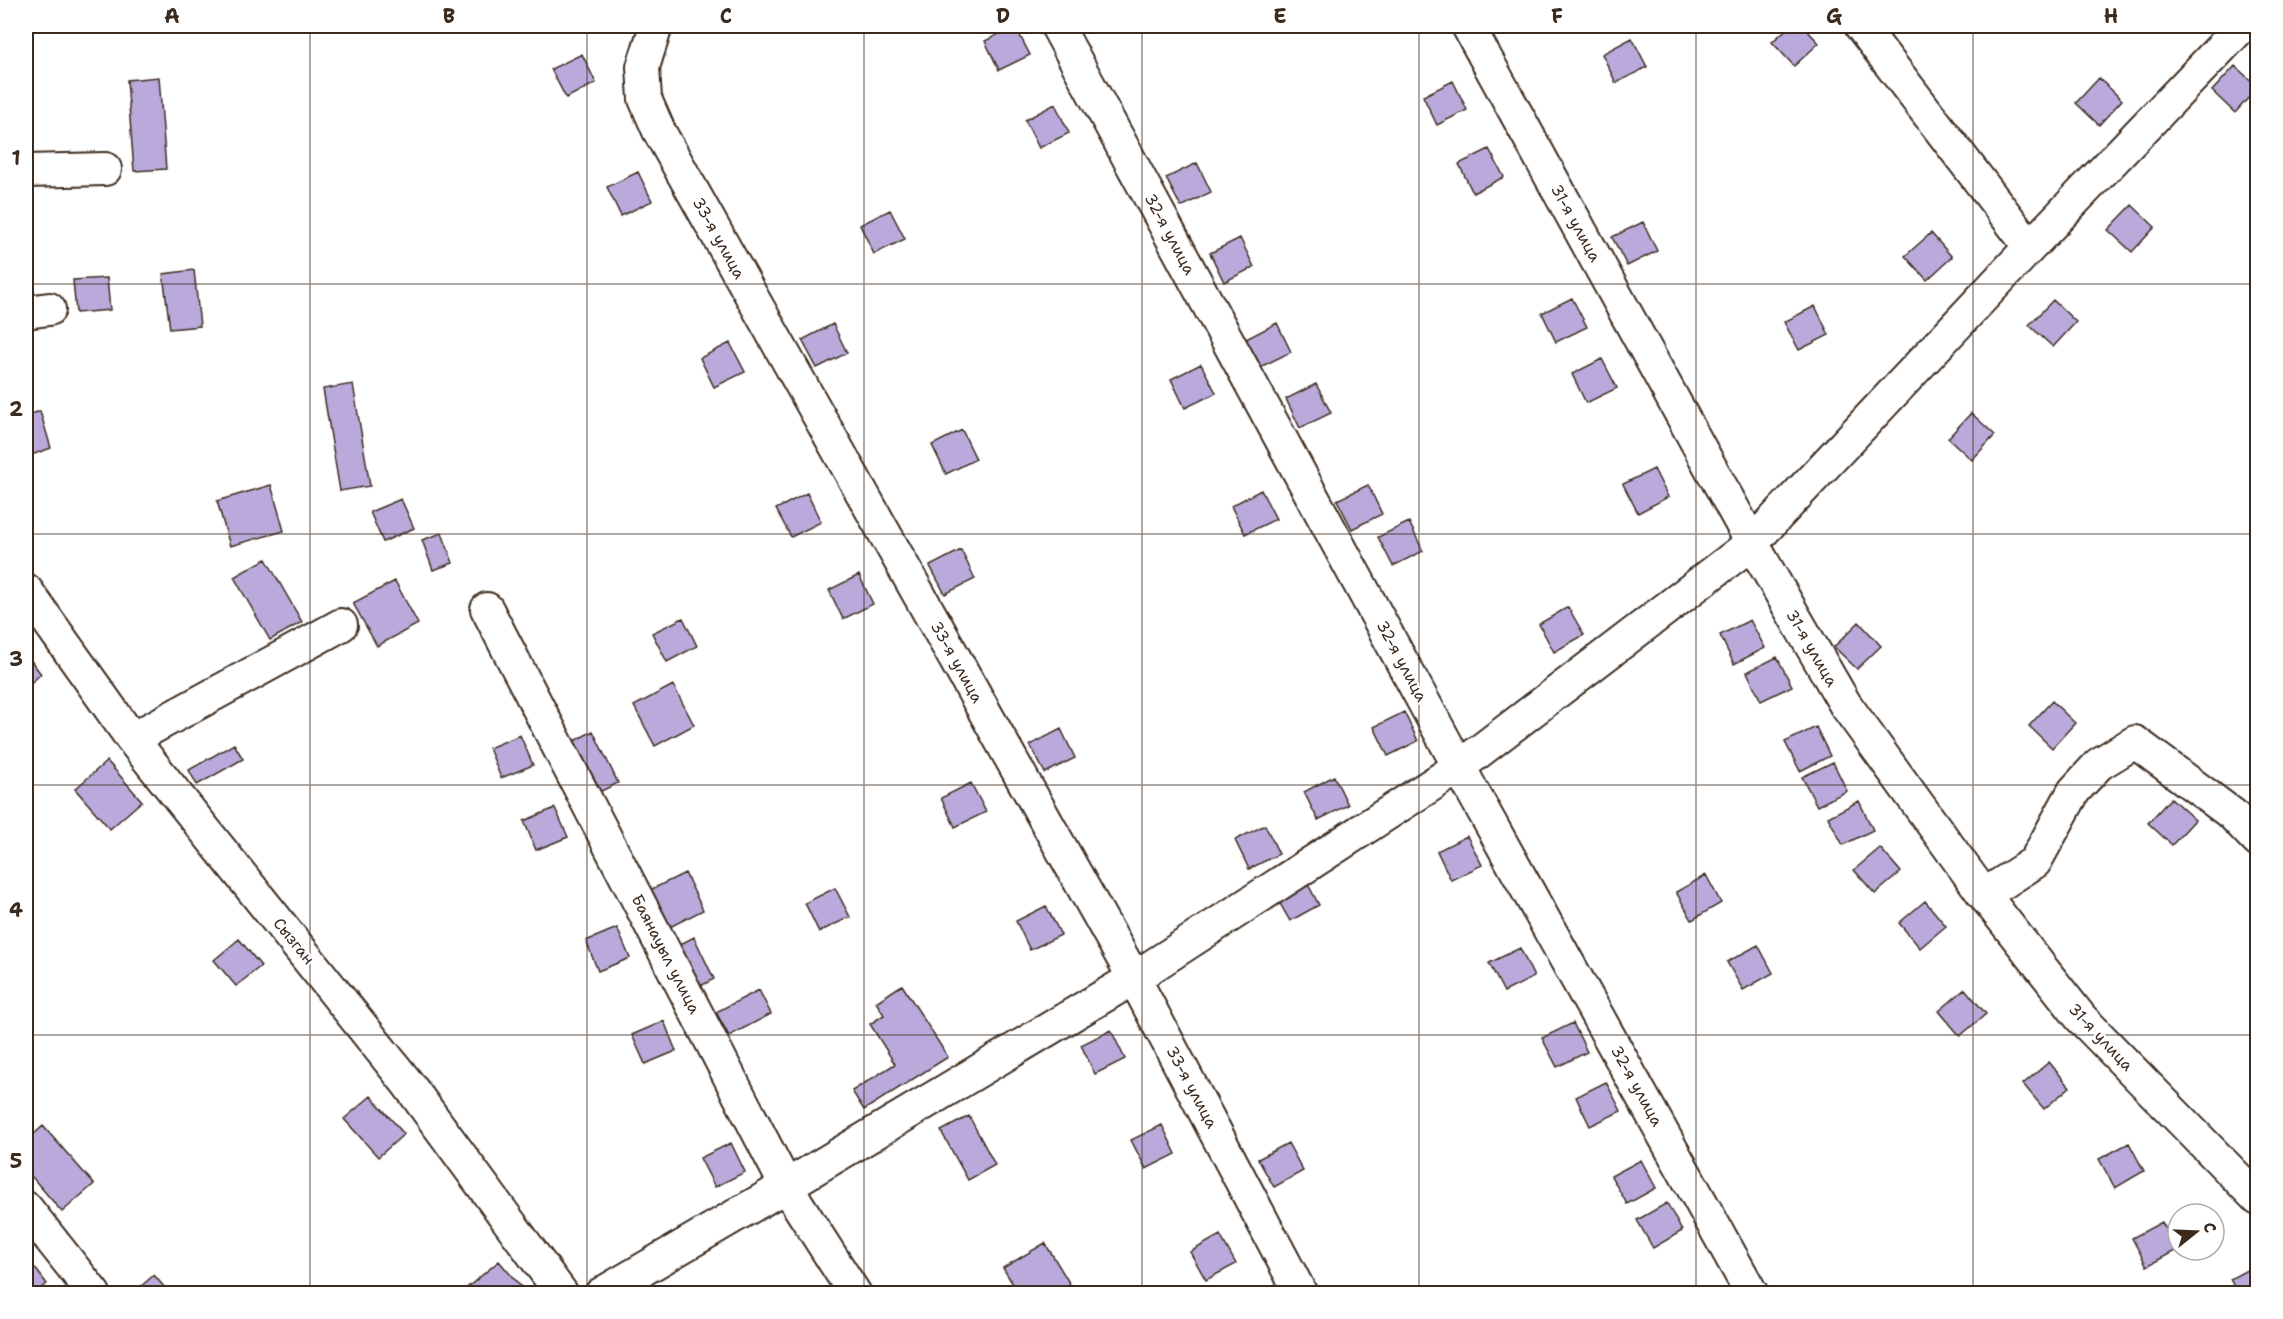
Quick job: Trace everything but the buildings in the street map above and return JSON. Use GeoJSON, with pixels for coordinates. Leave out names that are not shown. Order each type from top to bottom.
{"type":"FeatureCollection","features":[{"type":"Feature","properties":{"kind":"street","name":"33-я улица"},"geometry":{"type":"LineString","coordinates":[[658,26],[643,67],[645,99],[659,131],[1134,978],[1301,1293]]}},
{"type":"Feature","properties":{"kind":"street","name":"32-я улица"},"geometry":{"type":"LineString","coordinates":[[1057,26],[1459,767],[1752,1293]]}},
{"type":"Feature","properties":{"kind":"street","name":"31-я улица"},"geometry":{"type":"LineString","coordinates":[[1468,26],[1752,543],[1845,704],[1984,895],[2081,1018],[2258,1199]]}},
{"type":"Feature","properties":{"kind":"street"},"geometry":{"type":"LineString","coordinates":[[1861,26],[2030,247]]}},
{"type":"Feature","properties":{"kind":"street"},"geometry":{"type":"LineString","coordinates":[[601,1293],[786,1186],[1134,978],[1459,767],[1752,543],[2030,247],[2242,26]]}},
{"type":"Feature","properties":{"kind":"street"},"geometry":{"type":"LineString","coordinates":[[26,171],[105,169]]}},
{"type":"Feature","properties":{"kind":"street","name":"Сызган"},"geometry":{"type":"LineString","coordinates":[[26,590],[132,739],[408,1084],[562,1293]]}},
{"type":"Feature","properties":{"kind":"street","name":"Баянауыл улица"},"geometry":{"type":"LineString","coordinates":[[487,609],[786,1186],[855,1293]]}},
{"type":"Feature","properties":{"kind":"street"},"geometry":{"type":"LineString","coordinates":[[132,739],[341,625]]}},
{"type":"Feature","properties":{"kind":"street"},"geometry":{"type":"LineString","coordinates":[[1984,895],[2035,862],[2074,792],[2099,764],[2136,742],[2232,814],[2258,841]]}},
{"type":"Feature","properties":{"kind":"street"},"geometry":{"type":"LineString","coordinates":[[26,1208],[94,1293]]}}]}
